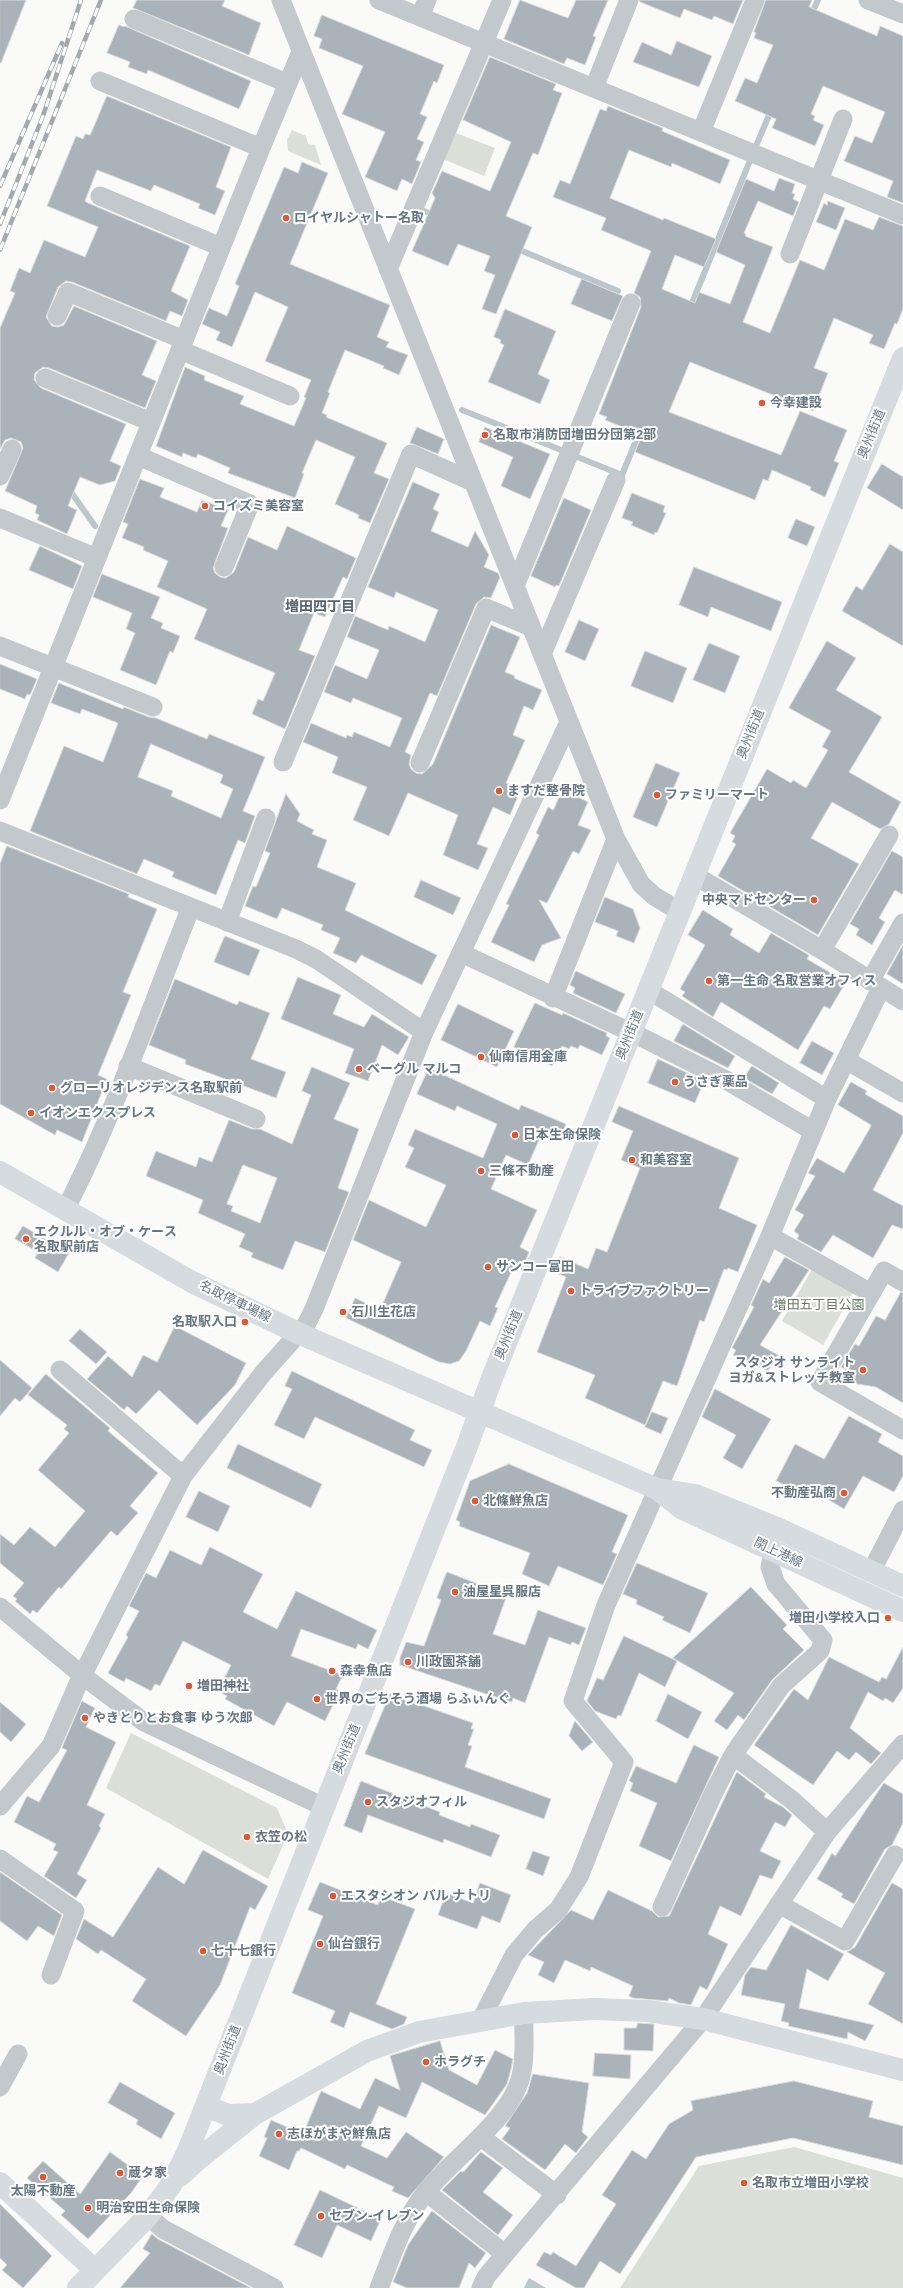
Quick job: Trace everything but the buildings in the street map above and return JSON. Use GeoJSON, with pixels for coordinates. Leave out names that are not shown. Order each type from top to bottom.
{"type":"FeatureCollection","features":[{"type":"Feature","properties":{"kind":"main road","name":"奥州街道"},"geometry":{"type":"LineString","coordinates":[[78,2288],[148,2216],[170,2185],[187,2153],[679,910],[903,358]]}},
{"type":"Feature","properties":{"kind":"main road","name":"名取停車場線"},"geometry":{"type":"LineString","coordinates":[[0,1172],[66,1208],[192,1282],[298,1333],[479,1413]]}},
{"type":"Feature","properties":{"kind":"main road","name":"閖上港線"},"geometry":{"type":"LineString","coordinates":[[479,1413],[657,1489],[695,1495],[777,1528],[872,1570],[903,1586]]}},
{"type":"Feature","properties":{"kind":"main road","name":"閖上港線"},"geometry":{"type":"LineString","coordinates":[[657,1489],[681,1508],[903,1611]]}},
{"type":"Feature","properties":{"kind":"main road"},"geometry":{"type":"LineString","coordinates":[[170,2185],[196,2161],[255,2114],[367,2051],[419,2032],[524,2013],[594,2009],[640,2011],[703,2019],[903,2070]]}},
{"type":"Feature","properties":{"kind":"main road"},"geometry":{"type":"LineString","coordinates":[[206,2106],[228,2115],[255,2114]]}},
{"type":"Feature","properties":{"kind":"main road"},"geometry":{"type":"LineString","coordinates":[[0,2183],[95,2270]]}},
{"type":"Feature","properties":{"kind":"street"},"geometry":{"type":"LineString","coordinates":[[281,0],[616,839],[641,884],[654,896],[679,910]]}},
{"type":"Feature","properties":{"kind":"street"},"geometry":{"type":"LineString","coordinates":[[378,0],[423,8],[484,43],[903,215]]}},
{"type":"Feature","properties":{"kind":"street"},"geometry":{"type":"LineString","coordinates":[[388,269],[502,0]]}},
{"type":"Feature","properties":{"kind":"street"},"geometry":{"type":"LineString","coordinates":[[594,88],[629,0]]}},
{"type":"Feature","properties":{"kind":"street"},"geometry":{"type":"LineString","coordinates":[[701,132],[755,0]]}},
{"type":"Feature","properties":{"kind":"street"},"geometry":{"type":"LineString","coordinates":[[868,0],[903,14]]}},
{"type":"Feature","properties":{"kind":"street"},"geometry":{"type":"LineString","coordinates":[[134,19],[287,83]]}},
{"type":"Feature","properties":{"kind":"street"},"geometry":{"type":"LineString","coordinates":[[0,800],[6,768],[53,668],[287,83],[301,52]]}},
{"type":"Feature","properties":{"kind":"street"},"geometry":{"type":"LineString","coordinates":[[100,81],[261,148]]}},
{"type":"Feature","properties":{"kind":"street"},"geometry":{"type":"LineString","coordinates":[[790,254],[843,119]]}},
{"type":"Feature","properties":{"kind":"street"},"geometry":{"type":"LineString","coordinates":[[100,196],[221,247]]}},
{"type":"Feature","properties":{"kind":"street"},"geometry":{"type":"LineString","coordinates":[[57,316],[68,292],[290,396]]}},
{"type":"Feature","properties":{"kind":"street"},"geometry":{"type":"LineString","coordinates":[[515,586],[631,303]]}},
{"type":"Feature","properties":{"kind":"street"},"geometry":{"type":"LineString","coordinates":[[45,378],[151,422]]}},
{"type":"Feature","properties":{"kind":"street"},"geometry":{"type":"LineString","coordinates":[[0,476],[12,449]]}},
{"type":"Feature","properties":{"kind":"street"},"geometry":{"type":"LineString","coordinates":[[283,762],[411,454],[473,482]]}},
{"type":"Feature","properties":{"kind":"street"},"geometry":{"type":"LineString","coordinates":[[138,456],[250,504],[224,567]]}},
{"type":"Feature","properties":{"kind":"street"},"geometry":{"type":"LineString","coordinates":[[542,654],[616,480]]}},
{"type":"Feature","properties":{"kind":"street"},"geometry":{"type":"LineString","coordinates":[[0,518],[97,558]]}},
{"type":"Feature","properties":{"kind":"street"},"geometry":{"type":"LineString","coordinates":[[420,763],[486,608],[531,627]]}},
{"type":"Feature","properties":{"kind":"street"},"geometry":{"type":"LineString","coordinates":[[0,646],[153,707]]}},
{"type":"Feature","properties":{"kind":"street"},"geometry":{"type":"LineString","coordinates":[[0,1806],[51,1746],[83,1676],[183,1476],[264,1372],[306,1325],[314,1309],[424,1032],[569,722]]}},
{"type":"Feature","properties":{"kind":"street"},"geometry":{"type":"LineString","coordinates":[[227,922],[266,818]]}},
{"type":"Feature","properties":{"kind":"street"},"geometry":{"type":"LineString","coordinates":[[0,831],[296,949],[316,959],[424,1032]]}},
{"type":"Feature","properties":{"kind":"street"},"geometry":{"type":"LineString","coordinates":[[822,950],[888,835]]}},
{"type":"Feature","properties":{"kind":"street"},"geometry":{"type":"LineString","coordinates":[[553,998],[616,839]]}},
{"type":"Feature","properties":{"kind":"street"},"geometry":{"type":"LineString","coordinates":[[694,875],[822,950],[903,1001]]}},
{"type":"Feature","properties":{"kind":"street"},"geometry":{"type":"LineString","coordinates":[[66,1208],[81,1179],[128,1066],[191,907]]}},
{"type":"Feature","properties":{"kind":"street"},"geometry":{"type":"LineString","coordinates":[[481,2020],[514,1955],[534,1930],[558,1910],[579,1877],[624,1762],[573,1701],[606,1605],[770,1236],[813,1131],[846,1060],[903,923]]}},
{"type":"Feature","properties":{"kind":"street"},"geometry":{"type":"LineString","coordinates":[[461,953],[553,998],[631,1032],[726,1080],[813,1131]]}},
{"type":"Feature","properties":{"kind":"street"},"geometry":{"type":"LineString","coordinates":[[648,990],[827,1099]]}},
{"type":"Feature","properties":{"kind":"street"},"geometry":{"type":"LineString","coordinates":[[846,1060],[903,1093]]}},
{"type":"Feature","properties":{"kind":"street"},"geometry":{"type":"LineString","coordinates":[[128,1066],[256,1119]]}},
{"type":"Feature","properties":{"kind":"street"},"geometry":{"type":"LineString","coordinates":[[770,1236],[871,1294]]}},
{"type":"Feature","properties":{"kind":"street"},"geometry":{"type":"LineString","coordinates":[[903,1282],[884,1271],[820,1382],[903,1430]]}},
{"type":"Feature","properties":{"kind":"street"},"geometry":{"type":"LineString","coordinates":[[60,1370],[183,1476]]}},
{"type":"Feature","properties":{"kind":"street"},"geometry":{"type":"LineString","coordinates":[[872,1570],[903,1510]]}},
{"type":"Feature","properties":{"kind":"street"},"geometry":{"type":"LineString","coordinates":[[662,1907],[713,1794],[734,1755],[781,1686],[820,1651],[823,1640],[776,1584],[770,1568],[773,1552]]}},
{"type":"Feature","properties":{"kind":"street"},"geometry":{"type":"LineString","coordinates":[[0,1607],[83,1676],[144,1722],[324,1807]]}},
{"type":"Feature","properties":{"kind":"street"},"geometry":{"type":"LineString","coordinates":[[480,2288],[505,2254],[557,2195],[703,2019],[827,1832],[903,1744]]}},
{"type":"Feature","properties":{"kind":"street"},"geometry":{"type":"LineString","coordinates":[[734,1755],[792,1800],[827,1832]]}},
{"type":"Feature","properties":{"kind":"street"},"geometry":{"type":"LineString","coordinates":[[779,1904],[845,1941],[895,1855]]}},
{"type":"Feature","properties":{"kind":"street"},"geometry":{"type":"LineString","coordinates":[[0,1859],[76,1911],[51,1975]]}},
{"type":"Feature","properties":{"kind":"street"},"geometry":{"type":"LineString","coordinates":[[379,2288],[406,2220],[426,2192],[448,2167],[494,2123],[519,2085],[523,2070],[524,2013]]}},
{"type":"Feature","properties":{"kind":"street"},"geometry":{"type":"LineString","coordinates":[[0,2087],[18,2054]]}},
{"type":"Feature","properties":{"kind":"street"},"geometry":{"type":"LineString","coordinates":[[480,2137],[557,2195]]}},
{"type":"Feature","properties":{"kind":"street"},"geometry":{"type":"LineString","coordinates":[[426,2192],[505,2254]]}},
{"type":"Feature","properties":{"kind":"street"},"geometry":{"type":"LineString","coordinates":[[148,2216],[163,2229],[274,2288]]}},
{"type":"Feature","properties":{"kind":"green space"},"geometry":{"type":"Polygon","coordinates":[[[292,130],[306,136],[308,144],[315,145],[321,165],[288,151],[287,140],[292,130]]]}},
{"type":"Feature","properties":{"kind":"green space"},"geometry":{"type":"Polygon","coordinates":[[[448,130],[495,148],[484,176],[438,157],[448,130]]]}},
{"type":"Feature","properties":{"kind":"green space","name":"増田五丁目公園"},"geometry":{"type":"Polygon","coordinates":[[[814,1266],[855,1289],[823,1345],[782,1321],[814,1266]]]}},
{"type":"Feature","properties":{"kind":"green space"},"geometry":{"type":"Polygon","coordinates":[[[131,1733],[277,1808],[288,1834],[268,1879],[106,1788],[131,1733]]]}},
{"type":"Feature","properties":{"kind":"green space"},"geometry":{"type":"Polygon","coordinates":[[[794,2147],[903,2178],[903,2288],[620,2288],[699,2166],[794,2147]]]}},
{"type":"Feature","properties":{"kind":"shaded area"},"geometry":{"type":"Polygon","coordinates":[[[529,2278],[546,2288],[524,2288],[529,2278]]]}},
{"type":"Feature","properties":{"kind":"waterway"},"geometry":{"type":"LineString","coordinates":[[811,15],[818,0]]}},
{"type":"Feature","properties":{"kind":"waterway"},"geometry":{"type":"LineString","coordinates":[[756,146],[772,108]]}},
{"type":"Feature","properties":{"kind":"waterway"},"geometry":{"type":"LineString","coordinates":[[690,308],[749,163]]}},
{"type":"Feature","properties":{"kind":"waterway"},"geometry":{"type":"LineString","coordinates":[[419,209],[436,216]]}},
{"type":"Feature","properties":{"kind":"waterway"},"geometry":{"type":"LineString","coordinates":[[515,248],[618,291]]}},
{"type":"Feature","properties":{"kind":"waterway"},"geometry":{"type":"LineString","coordinates":[[462,410],[566,452]]}},
{"type":"Feature","properties":{"kind":"waterway"},"geometry":{"type":"LineString","coordinates":[[575,456],[622,475],[642,426]]}},
{"type":"Feature","properties":{"kind":"waterway"},"geometry":{"type":"LineString","coordinates":[[68,488],[95,526]]}},
{"type":"Feature","properties":{"kind":"railway"},"geometry":{"type":"LineString","coordinates":[[0,224],[43,116],[81,0]]}},
{"type":"Feature","properties":{"kind":"railway"},"geometry":{"type":"LineString","coordinates":[[0,250],[101,0]]}},
{"type":"Feature","properties":{"kind":"railway"},"geometry":{"type":"LineString","coordinates":[[0,186],[62,43]]}},
{"type":"Feature","properties":{"kind":"place","name":"ロイヤルシャトー名取"},"geometry":{"type":"Point","coordinates":[286,218]}},
{"type":"Feature","properties":{"kind":"place","name":"今幸建設"},"geometry":{"type":"Point","coordinates":[762,403]}},
{"type":"Feature","properties":{"kind":"place","name":"名取市消防団増田分団第2部"},"geometry":{"type":"Point","coordinates":[485,435]}},
{"type":"Feature","properties":{"kind":"place","name":"コイズミ美容室"},"geometry":{"type":"Point","coordinates":[205,506]}},
{"type":"Feature","properties":{"kind":"place","name":"ますだ整骨院"},"geometry":{"type":"Point","coordinates":[499,791]}},
{"type":"Feature","properties":{"kind":"place","name":"ファミリーマート"},"geometry":{"type":"Point","coordinates":[657,795]}},
{"type":"Feature","properties":{"kind":"place","name":"中央マドセンター"},"geometry":{"type":"Point","coordinates":[814,900]}},
{"type":"Feature","properties":{"kind":"place","name":"第一生命 名取営業オフィス"},"geometry":{"type":"Point","coordinates":[709,981]}},
{"type":"Feature","properties":{"kind":"place","name":"仙南信用金庫"},"geometry":{"type":"Point","coordinates":[481,1057]}},
{"type":"Feature","properties":{"kind":"place","name":"ベーグル マルコ"},"geometry":{"type":"Point","coordinates":[359,1069]}},
{"type":"Feature","properties":{"kind":"place","name":"うさぎ薬品"},"geometry":{"type":"Point","coordinates":[675,1082]}},
{"type":"Feature","properties":{"kind":"place","name":"グローリオレジデンス名取駅前"},"geometry":{"type":"Point","coordinates":[52,1088]}},
{"type":"Feature","properties":{"kind":"place","name":"イオンエクスプレス"},"geometry":{"type":"Point","coordinates":[31,1113]}},
{"type":"Feature","properties":{"kind":"place","name":"日本生命保険"},"geometry":{"type":"Point","coordinates":[515,1135]}},
{"type":"Feature","properties":{"kind":"place","name":"和美容室"},"geometry":{"type":"Point","coordinates":[632,1160]}},
{"type":"Feature","properties":{"kind":"place","name":"三條不動産"},"geometry":{"type":"Point","coordinates":[481,1171]}},
{"type":"Feature","properties":{"kind":"place","name":"エクルル・オブ・ケース 名取駅前店"},"geometry":{"type":"Point","coordinates":[26,1239]}},
{"type":"Feature","properties":{"kind":"place","name":"サンコー富田"},"geometry":{"type":"Point","coordinates":[488,1267]}},
{"type":"Feature","properties":{"kind":"place","name":"トライブファクトリー"},"geometry":{"type":"Point","coordinates":[571,1291]}},
{"type":"Feature","properties":{"kind":"place","name":"石川生花店"},"geometry":{"type":"Point","coordinates":[343,1312]}},
{"type":"Feature","properties":{"kind":"place","name":"名取駅入口"},"geometry":{"type":"Point","coordinates":[245,1322]}},
{"type":"Feature","properties":{"kind":"place","name":"スタジオ サンライト ヨガ&ストレッチ教室"},"geometry":{"type":"Point","coordinates":[863,1370]}},
{"type":"Feature","properties":{"kind":"place","name":"不動産弘商"},"geometry":{"type":"Point","coordinates":[844,1493]}},
{"type":"Feature","properties":{"kind":"place","name":"北條鮮魚店"},"geometry":{"type":"Point","coordinates":[475,1501]}},
{"type":"Feature","properties":{"kind":"place","name":"油屋星呉服店"},"geometry":{"type":"Point","coordinates":[455,1592]}},
{"type":"Feature","properties":{"kind":"place","name":"増田小学校入口"},"geometry":{"type":"Point","coordinates":[888,1618]}},
{"type":"Feature","properties":{"kind":"place","name":"川政園茶舗"},"geometry":{"type":"Point","coordinates":[408,1662]}},
{"type":"Feature","properties":{"kind":"place","name":"森幸魚店"},"geometry":{"type":"Point","coordinates":[332,1671]}},
{"type":"Feature","properties":{"kind":"place","name":"増田神社"},"geometry":{"type":"Point","coordinates":[189,1686]}},
{"type":"Feature","properties":{"kind":"place","name":"世界のごちそう酒場 らふぃんぐ"},"geometry":{"type":"Point","coordinates":[317,1699]}},
{"type":"Feature","properties":{"kind":"place","name":"やきとりとお食事 ゆう次郎"},"geometry":{"type":"Point","coordinates":[85,1718]}},
{"type":"Feature","properties":{"kind":"place","name":"スタジオフィル"},"geometry":{"type":"Point","coordinates":[368,1802]}},
{"type":"Feature","properties":{"kind":"place","name":"衣笠の松"},"geometry":{"type":"Point","coordinates":[247,1837]}},
{"type":"Feature","properties":{"kind":"place","name":"エスタシオン バル ナトリ"},"geometry":{"type":"Point","coordinates":[333,1896]}},
{"type":"Feature","properties":{"kind":"place","name":"仙台銀行"},"geometry":{"type":"Point","coordinates":[320,1944]}},
{"type":"Feature","properties":{"kind":"place","name":"七十七銀行"},"geometry":{"type":"Point","coordinates":[203,1951]}},
{"type":"Feature","properties":{"kind":"place","name":"ホラグチ"},"geometry":{"type":"Point","coordinates":[426,2062]}},
{"type":"Feature","properties":{"kind":"place","name":"志ほがまや鮮魚店"},"geometry":{"type":"Point","coordinates":[279,2134]}},
{"type":"Feature","properties":{"kind":"place","name":"蔵タ家"},"geometry":{"type":"Point","coordinates":[120,2173]}},
{"type":"Feature","properties":{"kind":"place","name":"太陽不動産"},"geometry":{"type":"Point","coordinates":[43,2177]}},
{"type":"Feature","properties":{"kind":"place","name":"名取市立増田小学校"},"geometry":{"type":"Point","coordinates":[744,2183]}},
{"type":"Feature","properties":{"kind":"place","name":"明治安田生命保険"},"geometry":{"type":"Point","coordinates":[88,2208]}},
{"type":"Feature","properties":{"kind":"place","name":"セブン-イレブン"},"geometry":{"type":"Point","coordinates":[321,2216]}},
{"type":"Feature","properties":{"kind":"district","name":"増田四丁目"},"geometry":{"type":"Point","coordinates":[320,607]}}]}
